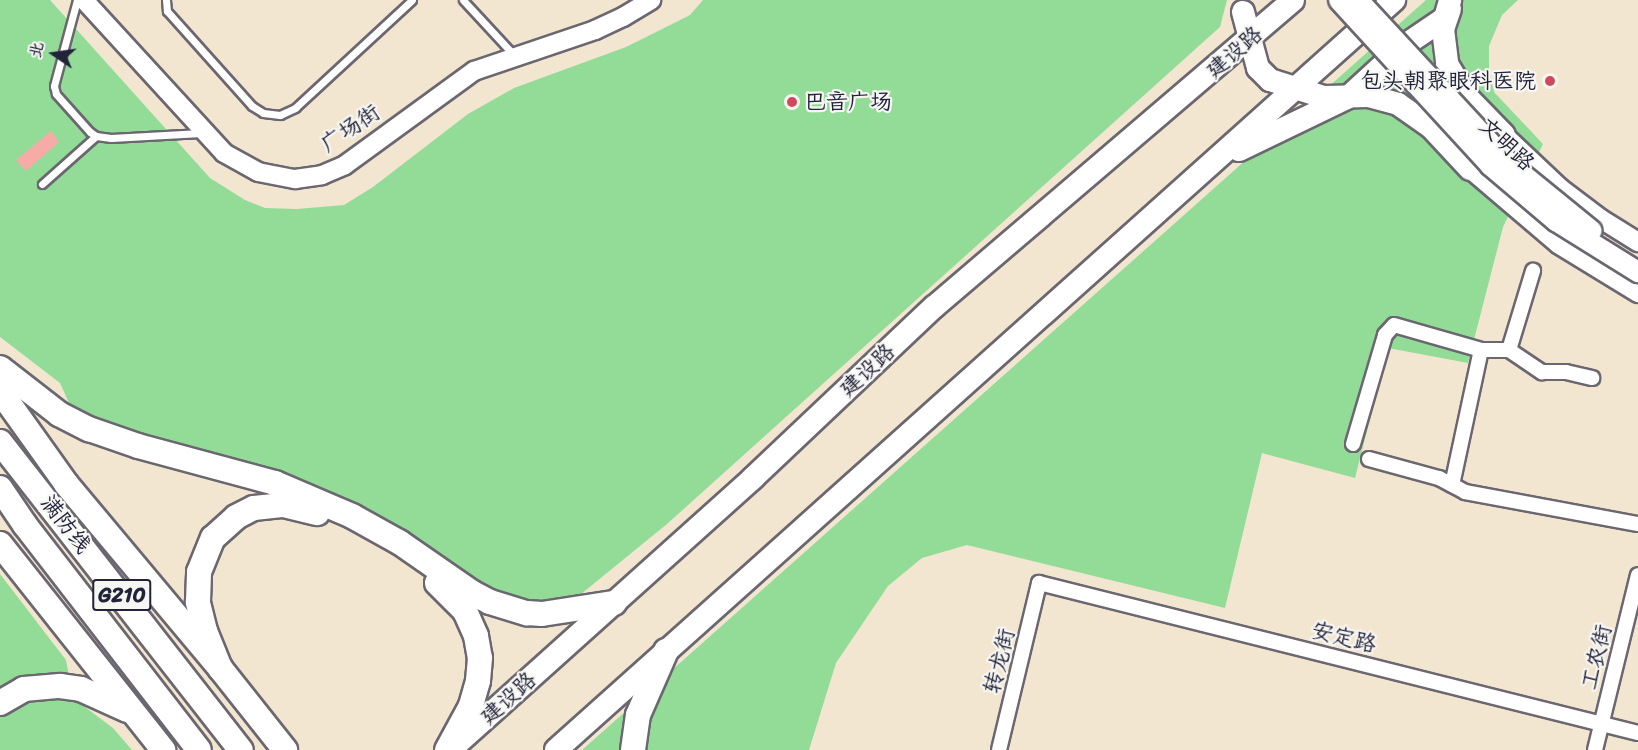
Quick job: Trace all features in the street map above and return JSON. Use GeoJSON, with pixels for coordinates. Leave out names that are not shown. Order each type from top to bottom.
{"type":"FeatureCollection","features":[{"type":"Feature","properties":{"kind":"highway"},"geometry":{"type":"LineString","coordinates":[[0,368],[59,414],[89,429],[138,446],[275,483],[342,512],[399,542],[471,592],[490,602],[526,613],[542,614],[614,603]]}},
{"type":"Feature","properties":{"kind":"highway"},"geometry":{"type":"LineString","coordinates":[[0,391],[67,485],[220,668],[285,750]]}},
{"type":"Feature","properties":{"kind":"highway"},"geometry":{"type":"LineString","coordinates":[[0,429],[43,494]]}},
{"type":"Feature","properties":{"kind":"highway","name":"满防线"},"geometry":{"type":"LineString","coordinates":[[0,442],[43,494],[241,750]]}},
{"type":"Feature","properties":{"kind":"highway","name":"满防线"},"geometry":{"type":"LineString","coordinates":[[0,488],[25,525],[199,750]]}},
{"type":"Feature","properties":{"kind":"highway"},"geometry":{"type":"LineString","coordinates":[[220,668],[205,631],[198,602],[199,572],[213,538],[236,517],[254,508],[284,505],[319,514],[364,536],[413,565],[446,589],[465,611],[476,636],[480,669],[471,706],[448,750]]}},
{"type":"Feature","properties":{"kind":"highway"},"geometry":{"type":"LineString","coordinates":[[0,544],[163,750]]}},
{"type":"Feature","properties":{"kind":"highway"},"geometry":{"type":"LineString","coordinates":[[633,750],[638,715],[666,651]]}},
{"type":"Feature","properties":{"kind":"highway"},"geometry":{"type":"LineString","coordinates":[[0,703],[24,689],[60,686],[99,696],[135,714]]}},
{"type":"Feature","properties":{"kind":"main road","name":"建设路"},"geometry":{"type":"LineString","coordinates":[[448,750],[753,478],[934,307],[1293,0]]}},
{"type":"Feature","properties":{"kind":"main road","name":"文明路"},"geometry":{"type":"LineString","coordinates":[[1339,0],[1490,165],[1556,221],[1638,272]]}},
{"type":"Feature","properties":{"kind":"main road","name":"文明路"},"geometry":{"type":"LineString","coordinates":[[1358,0],[1511,165],[1591,229],[1638,259]]}},
{"type":"Feature","properties":{"kind":"main road"},"geometry":{"type":"LineString","coordinates":[[556,750],[1222,157],[1394,0]]}},
{"type":"Feature","properties":{"kind":"main road"},"geometry":{"type":"LineString","coordinates":[[1245,6],[1245,22],[1252,37],[1255,57],[1263,74],[1270,80],[1324,97],[1378,97],[1407,107],[1431,127],[1470,169]]}},
{"type":"Feature","properties":{"kind":"main road"},"geometry":{"type":"LineString","coordinates":[[1215,69],[1228,48],[1245,6]]}},
{"type":"Feature","properties":{"kind":"main road"},"geometry":{"type":"LineString","coordinates":[[1222,157],[1254,144],[1347,98],[1450,6]]}},
{"type":"Feature","properties":{"kind":"main road"},"geometry":{"type":"LineString","coordinates":[[1450,6],[1443,47],[1447,64],[1456,83],[1504,135]]}},
{"type":"Feature","properties":{"kind":"street","name":"广场街"},"geometry":{"type":"LineString","coordinates":[[84,0],[203,133],[224,153],[258,172],[295,179],[322,175],[345,165],[466,76],[514,56],[587,33],[623,17],[651,0]]}},
{"type":"Feature","properties":{"kind":"street","name":"文明路"},"geometry":{"type":"LineString","coordinates":[[1504,135],[1560,188],[1601,219],[1638,242]]}},
{"type":"Feature","properties":{"kind":"street","name":"文明路"},"geometry":{"type":"LineString","coordinates":[[1470,169],[1558,244],[1638,293]]}},
{"type":"Feature","properties":{"kind":"street"},"geometry":{"type":"LineString","coordinates":[[1509,350],[1533,271]]}},
{"type":"Feature","properties":{"kind":"street"},"geometry":{"type":"LineString","coordinates":[[1353,444],[1385,335],[1394,325],[1481,350],[1509,350],[1542,372],[1566,372],[1592,378]]}},
{"type":"Feature","properties":{"kind":"street"},"geometry":{"type":"LineString","coordinates":[[1452,485],[1481,350]]}},
{"type":"Feature","properties":{"kind":"street"},"geometry":{"type":"LineString","coordinates":[[1369,459],[1439,478],[1465,492],[1638,524]]}},
{"type":"Feature","properties":{"kind":"street","name":"工农街"},"geometry":{"type":"LineString","coordinates":[[1595,750],[1638,575]]}},
{"type":"Feature","properties":{"kind":"street","name":"安定路"},"geometry":{"type":"LineString","coordinates":[[1040,583],[1638,733]]}},
{"type":"Feature","properties":{"kind":"street","name":"转龙街"},"geometry":{"type":"LineString","coordinates":[[999,750],[1040,583]]}},
{"type":"Feature","properties":{"kind":"lane"},"geometry":{"type":"LineString","coordinates":[[77,0],[54,81],[54,91],[96,136],[111,138],[203,133]]}},
{"type":"Feature","properties":{"kind":"lane"},"geometry":{"type":"LineString","coordinates":[[166,0],[167,11],[252,106],[263,113],[275,115],[284,115],[295,108],[412,0]]}},
{"type":"Feature","properties":{"kind":"lane"},"geometry":{"type":"LineString","coordinates":[[463,0],[514,56]]}},
{"type":"Feature","properties":{"kind":"lane"},"geometry":{"type":"LineString","coordinates":[[42,184],[96,136]]}},
{"type":"Feature","properties":{"kind":"green space"},"geometry":{"type":"Polygon","coordinates":[[[0,0],[50,0],[210,178],[245,200],[265,208],[297,209],[344,205],[373,187],[468,114],[514,88],[626,47],[690,15],[703,0],[1227,0],[1220,27],[667,524],[575,599],[542,607],[476,585],[394,528],[320,489],[74,414],[60,383],[0,337],[0,0]]]}},
{"type":"Feature","properties":{"kind":"green space"},"geometry":{"type":"Polygon","coordinates":[[[1426,0],[1518,0],[1502,15],[1489,46],[1489,71],[1494,92],[1543,144],[1503,227],[1468,363],[1388,348],[1355,478],[1262,453],[1225,608],[967,545],[922,558],[888,586],[836,663],[809,750],[582,750],[1426,0]]]}},
{"type":"Feature","properties":{"kind":"green space"},"geometry":{"type":"Polygon","coordinates":[[[0,574],[66,660],[73,698],[113,728],[132,750],[0,750],[0,574]]]}},
{"type":"Feature","properties":{"kind":"building"},"geometry":{"type":"Polygon","coordinates":[[[51,131],[59,142],[26,171],[16,160],[51,131]]]}},
{"type":"Feature","properties":{"kind":"place","name":"包头朝聚眼科医院"},"geometry":{"type":"Point","coordinates":[1550,81]}},
{"type":"Feature","properties":{"kind":"place","name":"巴音广场"},"geometry":{"type":"Point","coordinates":[792,102]}}]}
